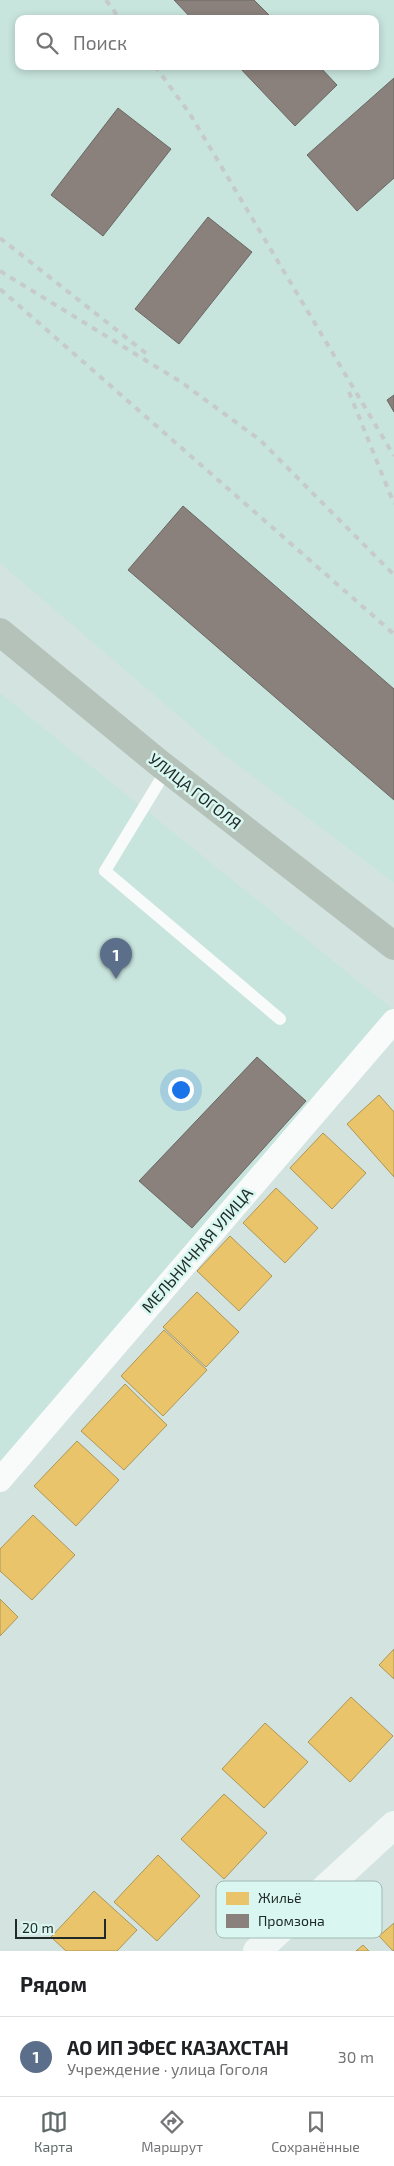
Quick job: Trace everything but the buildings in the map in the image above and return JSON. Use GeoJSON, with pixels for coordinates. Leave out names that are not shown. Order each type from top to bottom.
{"type":"FeatureCollection","features":[{"type":"Feature","properties":{"kind":"highway","name":"УЛИЦА ГОГОЛЯ"},"geometry":{"type":"LineString","coordinates":[[0,632],[167,769],[394,946]]}},
{"type":"Feature","properties":{"kind":"street","name":"МЕЛЬНИЧНАЯ УЛИЦА"},"geometry":{"type":"LineString","coordinates":[[0,1480],[394,1021]]}},
{"type":"Feature","properties":{"kind":"street"},"geometry":{"type":"LineString","coordinates":[[333,1881],[394,1825]]}},
{"type":"Feature","properties":{"kind":"street"},"geometry":{"type":"LineString","coordinates":[[257,1951],[271,1938]]}},
{"type":"Feature","properties":{"kind":"lane"},"geometry":{"type":"LineString","coordinates":[[167,769],[105,871],[280,1019]]}},
{"type":"Feature","properties":{"kind":"shaded area"},"geometry":{"type":"Polygon","coordinates":[[[0,0],[394,0],[394,883],[223,754],[0,563],[0,0]]]}},
{"type":"Feature","properties":{"kind":"shaded area"},"geometry":{"type":"Polygon","coordinates":[[[0,693],[394,1010],[0,1466],[0,693]]]}},
{"type":"Feature","properties":{"kind":"railway"},"geometry":{"type":"LineString","coordinates":[[106,0],[117,15]]}},
{"type":"Feature","properties":{"kind":"railway"},"geometry":{"type":"LineString","coordinates":[[158,70],[190,114],[394,456]]}},
{"type":"Feature","properties":{"kind":"railway"},"geometry":{"type":"LineString","coordinates":[[0,238],[147,354]]}},
{"type":"Feature","properties":{"kind":"railway"},"geometry":{"type":"LineString","coordinates":[[0,271],[181,382],[260,440],[394,575]]}},
{"type":"Feature","properties":{"kind":"railway"},"geometry":{"type":"LineString","coordinates":[[0,289],[394,634]]}},
{"type":"Feature","properties":{"kind":"railway"},"geometry":{"type":"LineString","coordinates":[[349,392],[394,504]]}},
{"type":"Feature","properties":{"kind":"place","name":"АО ИП ЭФЕС КАЗАХСТАН"},"geometry":{"type":"Point","coordinates":[116,979]}}]}
